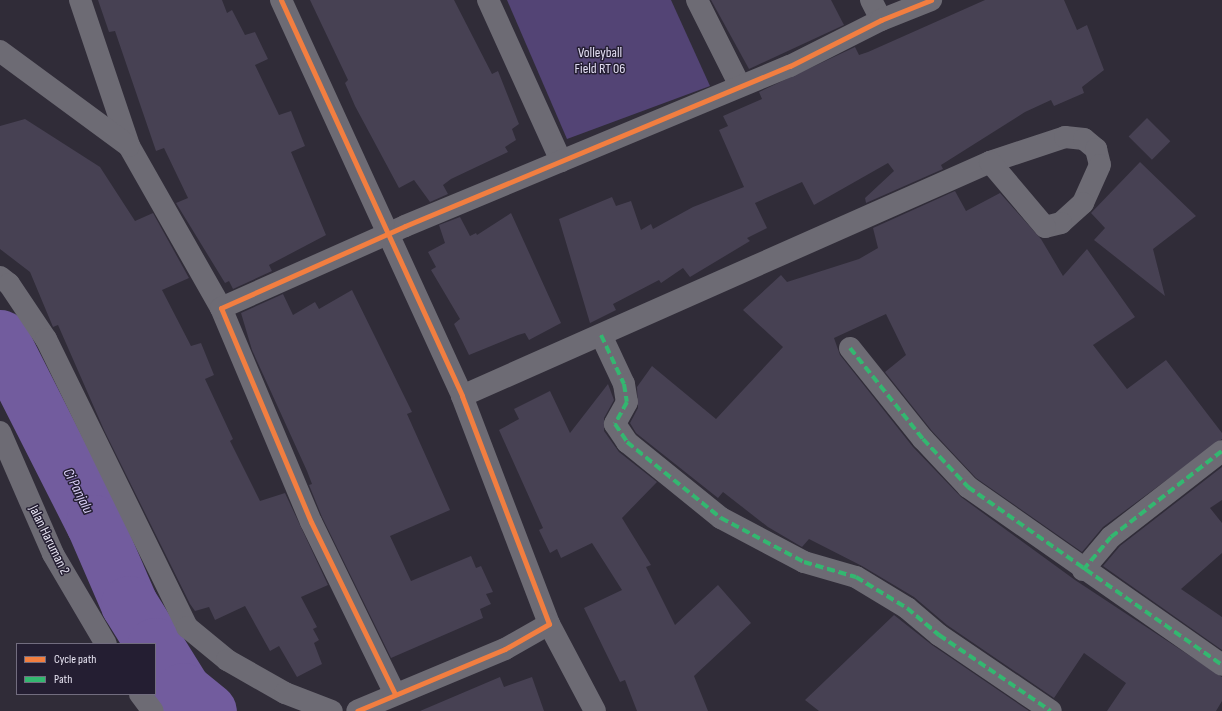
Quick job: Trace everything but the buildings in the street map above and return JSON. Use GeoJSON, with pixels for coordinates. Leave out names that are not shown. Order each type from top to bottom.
{"type":"FeatureCollection","features":[{"type":"Feature","properties":{"kind":"street"},"geometry":{"type":"LineString","coordinates":[[80,0],[129,146],[220,308],[311,522],[395,694]]}},
{"type":"Feature","properties":{"kind":"street"},"geometry":{"type":"LineString","coordinates":[[281,0],[462,396],[550,624],[595,711]]}},
{"type":"Feature","properties":{"kind":"street"},"geometry":{"type":"LineString","coordinates":[[488,0],[561,160]]}},
{"type":"Feature","properties":{"kind":"street"},"geometry":{"type":"LineString","coordinates":[[697,0],[740,86]]}},
{"type":"Feature","properties":{"kind":"street"},"geometry":{"type":"LineString","coordinates":[[871,0],[881,20]]}},
{"type":"Feature","properties":{"kind":"street"},"geometry":{"type":"LineString","coordinates":[[220,308],[388,233],[790,66],[881,20],[931,0]]}},
{"type":"Feature","properties":{"kind":"street"},"geometry":{"type":"LineString","coordinates":[[0,51],[129,146]]}},
{"type":"Feature","properties":{"kind":"street"},"geometry":{"type":"LineString","coordinates":[[462,396],[990,162],[1065,137],[1084,139],[1096,149],[1100,165],[1083,203],[1061,223],[1045,227],[990,162]]}},
{"type":"Feature","properties":{"kind":"street"},"geometry":{"type":"LineString","coordinates":[[0,277],[9,284],[46,339],[187,627],[227,660],[285,693],[332,711]]}},
{"type":"Feature","properties":{"kind":"street"},"geometry":{"type":"LineString","coordinates":[[601,335],[624,384],[627,402],[615,424],[627,442],[727,521],[804,562],[856,577],[907,608],[939,635],[1051,711]]}},
{"type":"Feature","properties":{"kind":"street"},"geometry":{"type":"LineString","coordinates":[[850,348],[923,439],[965,484],[1054,545],[1083,570],[1222,665]]}},
{"type":"Feature","properties":{"kind":"street","name":"Jalan Haruman 2"},"geometry":{"type":"LineString","coordinates":[[0,432],[53,554],[105,643]]}},
{"type":"Feature","properties":{"kind":"street"},"geometry":{"type":"LineString","coordinates":[[1083,570],[1111,536],[1222,451]]}},
{"type":"Feature","properties":{"kind":"street"},"geometry":{"type":"LineString","coordinates":[[357,711],[506,649],[550,624]]}},
{"type":"Feature","properties":{"kind":"street"},"geometry":{"type":"LineString","coordinates":[[141,695],[153,711]]}},
{"type":"Feature","properties":{"kind":"green space","name":"Volleyball Field RT 06"},"geometry":{"type":"Polygon","coordinates":[[[507,0],[671,0],[710,86],[567,139],[507,0]]]}},
{"type":"Feature","properties":{"kind":"waterway","name":"Ci Panjalu"},"geometry":{"type":"LineString","coordinates":[[0,338],[94,523],[129,604],[153,643]]}},
{"type":"Feature","properties":{"kind":"waterway","name":"Ci Panjalu"},"geometry":{"type":"LineString","coordinates":[[156,648],[183,691],[208,711]]}},
{"type":"Feature","properties":{"kind":"marked path"},"geometry":{"type":"LineString","coordinates":[[601,335],[624,384],[627,402],[615,424],[627,442],[721,518],[804,562],[856,577],[907,608],[939,635],[1051,711]]}},
{"type":"Feature","properties":{"kind":"marked path"},"geometry":{"type":"LineString","coordinates":[[850,348],[923,439],[968,487],[1222,665]]}},
{"type":"Feature","properties":{"kind":"marked path"},"geometry":{"type":"LineString","coordinates":[[1083,570],[1111,537],[1222,451]]}},
{"type":"Feature","properties":{"kind":"cycle path"},"geometry":{"type":"LineString","coordinates":[[281,0],[462,396],[549,624],[505,649],[357,711]]}},
{"type":"Feature","properties":{"kind":"cycle path"},"geometry":{"type":"LineString","coordinates":[[395,694],[311,522],[221,308],[405,226],[790,66],[881,20],[931,0]]}}]}
